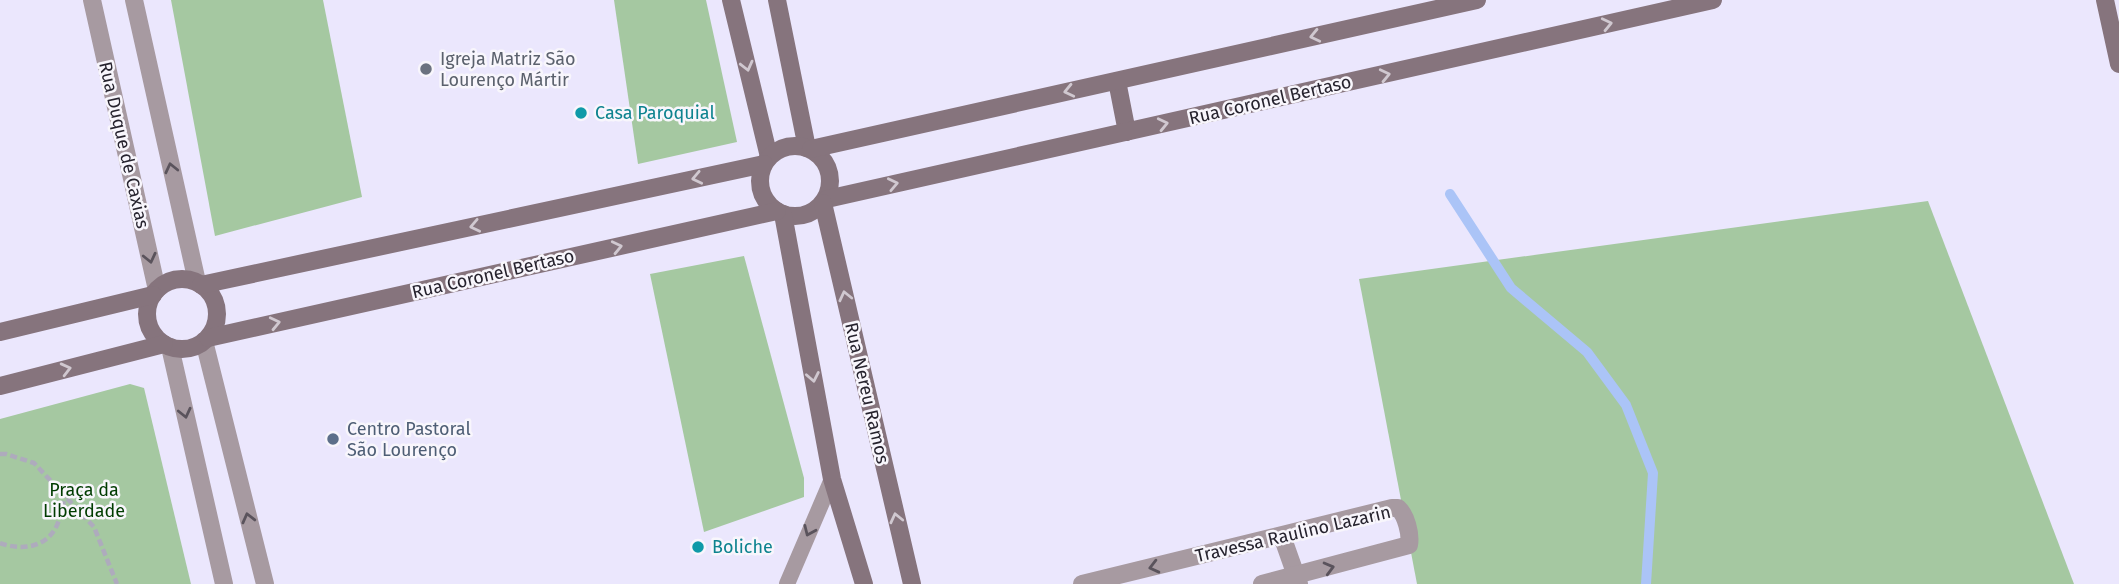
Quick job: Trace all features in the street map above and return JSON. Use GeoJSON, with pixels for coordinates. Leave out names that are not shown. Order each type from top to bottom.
{"type":"FeatureCollection","features":[{"type":"Feature","properties":{"kind":"street","name":"Rua Duque de Caxias"},"geometry":{"type":"LineString","coordinates":[[92,0],[155,292]]}},
{"type":"Feature","properties":{"kind":"street"},"geometry":{"type":"LineString","coordinates":[[0,386],[167,345],[188,349],[206,340],[214,329],[217,310],[209,292],[199,284],[134,0]]}},
{"type":"Feature","properties":{"kind":"street"},"geometry":{"type":"LineString","coordinates":[[731,0],[767,160]]}},
{"type":"Feature","properties":{"kind":"street"},"geometry":{"type":"LineString","coordinates":[[777,0],[809,148],[821,156],[831,176],[831,188],[825,201],[810,214],[799,216],[780,213],[769,204],[760,186],[760,175],[767,160],[778,150],[789,146],[809,148],[1117,81],[1412,7],[1466,1]]}},
{"type":"Feature","properties":{"kind":"street","name":"Rua Coronel Bertaso"},"geometry":{"type":"LineString","coordinates":[[825,201],[1713,0]]}},
{"type":"Feature","properties":{"kind":"street"},"geometry":{"type":"LineString","coordinates":[[2105,0],[2119,64]]}},
{"type":"Feature","properties":{"kind":"street"},"geometry":{"type":"LineString","coordinates":[[1117,81],[1127,132]]}},
{"type":"Feature","properties":{"kind":"street"},"geometry":{"type":"LineString","coordinates":[[0,332],[155,292],[176,280],[199,284],[767,160]]}},
{"type":"Feature","properties":{"kind":"street","name":"Rua Nereu Ramos"},"geometry":{"type":"LineString","coordinates":[[825,201],[912,584]]}},
{"type":"Feature","properties":{"kind":"street"},"geometry":{"type":"LineString","coordinates":[[780,213],[832,479],[864,584]]}},
{"type":"Feature","properties":{"kind":"street","name":"Rua Coronel Bertaso"},"geometry":{"type":"LineString","coordinates":[[206,340],[780,213]]}},
{"type":"Feature","properties":{"kind":"street"},"geometry":{"type":"LineString","coordinates":[[155,292],[147,312],[148,321],[151,330],[167,345],[224,584]]}},
{"type":"Feature","properties":{"kind":"street"},"geometry":{"type":"LineString","coordinates":[[206,340],[265,584]]}},
{"type":"Feature","properties":{"kind":"street","name":"Travessa Raulino Lazarin"},"geometry":{"type":"LineString","coordinates":[[1082,584],[1398,508],[1402,512],[1410,538],[1409,545],[1297,580],[1262,584]]}},
{"type":"Feature","properties":{"kind":"street"},"geometry":{"type":"LineString","coordinates":[[1282,536],[1297,580]]}},
{"type":"Feature","properties":{"kind":"lane"},"geometry":{"type":"LineString","coordinates":[[787,584],[832,479]]}},
{"type":"Feature","properties":{"kind":"path"},"geometry":{"type":"LineString","coordinates":[[0,454],[34,463],[94,527],[117,584]]}},
{"type":"Feature","properties":{"kind":"path"},"geometry":{"type":"LineString","coordinates":[[0,543],[13,548],[37,546],[55,530],[65,497]]}},
{"type":"Feature","properties":{"kind":"green space"},"geometry":{"type":"Polygon","coordinates":[[[171,0],[323,0],[362,197],[215,236],[171,0]]]}},
{"type":"Feature","properties":{"kind":"green space"},"geometry":{"type":"Polygon","coordinates":[[[614,0],[706,0],[737,142],[638,164],[614,0]]]}},
{"type":"Feature","properties":{"kind":"green space"},"geometry":{"type":"Polygon","coordinates":[[[1928,201],[2074,584],[1417,584],[1359,279],[1928,201]]]}},
{"type":"Feature","properties":{"kind":"green space"},"geometry":{"type":"Polygon","coordinates":[[[744,256],[804,478],[804,497],[704,532],[650,274],[744,256]]]}},
{"type":"Feature","properties":{"kind":"green space","name":"Praça da Liberdade"},"geometry":{"type":"Polygon","coordinates":[[[130,384],[144,388],[191,584],[0,584],[0,419],[130,384]]]}},
{"type":"Feature","properties":{"kind":"waterway"},"geometry":{"type":"LineString","coordinates":[[1450,194],[1511,288],[1587,352],[1626,405],[1653,473],[1646,584]]}},
{"type":"Feature","properties":{"kind":"place","name":"Igreja Matriz São Lourenço Mártir"},"geometry":{"type":"Point","coordinates":[426,69]}},
{"type":"Feature","properties":{"kind":"place","name":"Casa Paroquial"},"geometry":{"type":"Point","coordinates":[581,113]}},
{"type":"Feature","properties":{"kind":"place","name":"Centro Pastoral São Lourenço"},"geometry":{"type":"Point","coordinates":[333,439]}},
{"type":"Feature","properties":{"kind":"place","name":"Boliche"},"geometry":{"type":"Point","coordinates":[698,547]}}]}
